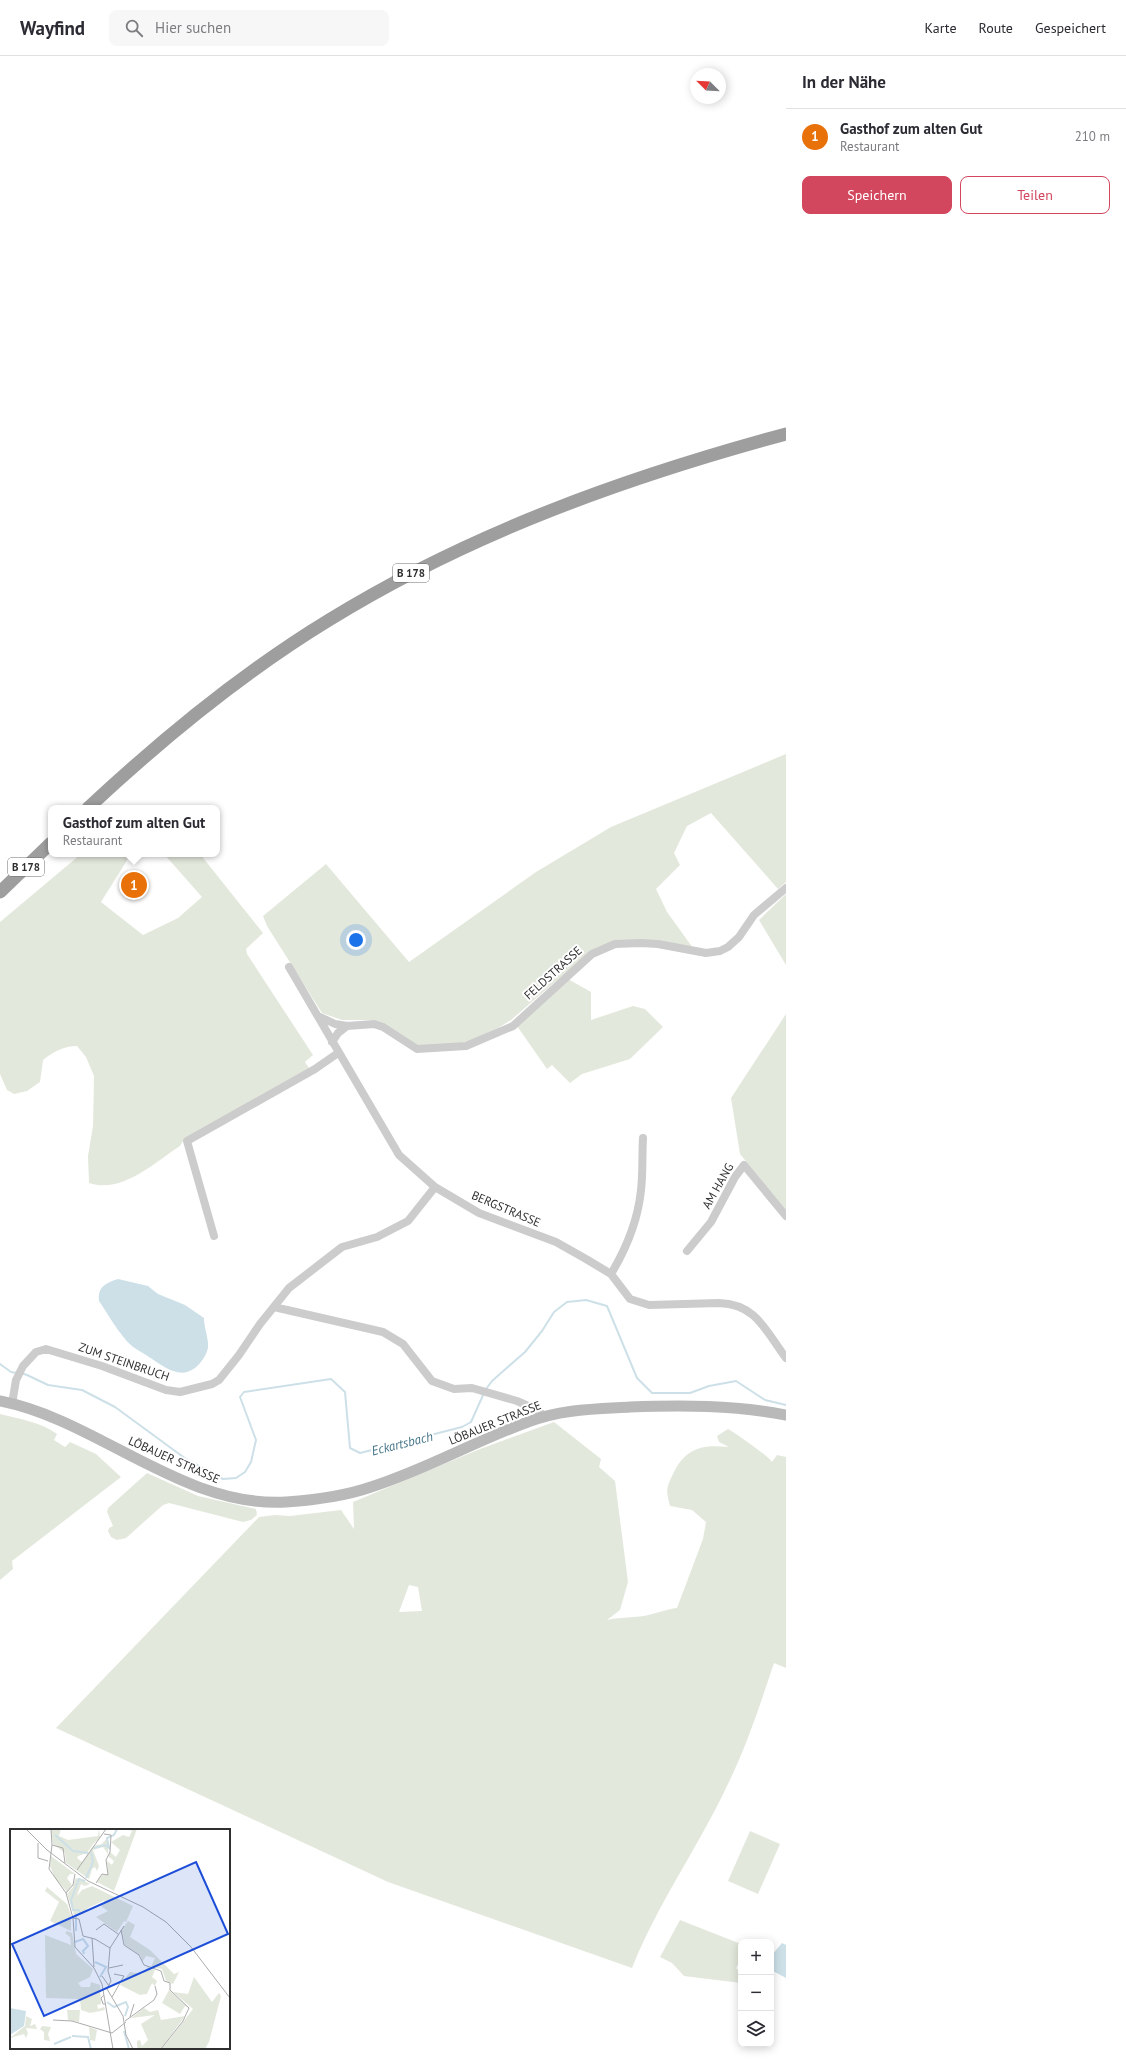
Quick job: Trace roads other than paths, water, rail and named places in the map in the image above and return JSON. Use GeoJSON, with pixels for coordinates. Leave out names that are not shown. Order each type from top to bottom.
{"type":"FeatureCollection","features":[{"type":"Feature","properties":{"kind":"highway","name":"B 178"},"geometry":{"type":"LineString","coordinates":[[91,805],[189,718],[252,671],[328,620],[386,587],[491,535],[574,501],[663,470],[786,434]]}},
{"type":"Feature","properties":{"kind":"highway","name":"B 178"},"geometry":{"type":"LineString","coordinates":[[0,892],[48,846]]}},
{"type":"Feature","properties":{"kind":"main road","name":"LÖBAUER STRASSE"},"geometry":{"type":"LineString","coordinates":[[0,1401],[49,1417],[200,1487],[237,1499],[263,1502],[285,1502],[314,1499],[371,1487],[545,1416],[594,1409],[696,1406],[733,1407],[786,1416]]}},
{"type":"Feature","properties":{"kind":"street","name":"FELDSTRASSE"},"geometry":{"type":"LineString","coordinates":[[318,1016],[335,1024],[347,1026],[374,1024],[383,1027],[417,1049],[466,1046],[513,1026],[592,954],[615,944],[658,944],[706,954],[720,951],[728,947],[739,937],[754,915],[786,888]]}},
{"type":"Feature","properties":{"kind":"street","name":"BERGSTRASSE"},"geometry":{"type":"LineString","coordinates":[[289,967],[399,1155],[435,1187],[479,1213],[556,1242],[611,1274],[630,1299],[649,1305],[730,1303],[742,1307],[758,1318],[786,1358]]}},
{"type":"Feature","properties":{"kind":"street"},"geometry":{"type":"LineString","coordinates":[[332,1042],[338,1033],[347,1026]]}},
{"type":"Feature","properties":{"kind":"street"},"geometry":{"type":"LineString","coordinates":[[214,1236],[187,1141],[315,1069],[338,1052]]}},
{"type":"Feature","properties":{"kind":"street"},"geometry":{"type":"LineString","coordinates":[[611,1274],[624,1253],[641,1192],[643,1138]]}},
{"type":"Feature","properties":{"kind":"street","name":"AM HANG"},"geometry":{"type":"LineString","coordinates":[[686,1251],[711,1222],[735,1177],[744,1165],[786,1216]]}},
{"type":"Feature","properties":{"kind":"street","name":"ZUM STEINBRUCH"},"geometry":{"type":"LineString","coordinates":[[12,1404],[16,1380],[23,1366],[36,1352],[46,1349],[102,1366],[166,1390],[189,1390],[212,1384],[219,1380],[290,1288],[342,1247],[377,1237],[408,1221],[435,1187]]}},
{"type":"Feature","properties":{"kind":"street"},"geometry":{"type":"LineString","coordinates":[[274,1307],[383,1332],[403,1344],[432,1381],[454,1389],[477,1390],[491,1394],[528,1406],[545,1416]]}},
{"type":"Feature","properties":{"kind":"waterway","name":"Eckartsbach"},"geometry":{"type":"LineString","coordinates":[[486,1389],[492,1381],[525,1352],[542,1331],[554,1312],[567,1302],[586,1300],[607,1306],[637,1378],[652,1393],[690,1393],[709,1386],[736,1381],[765,1400],[786,1405]]}},
{"type":"Feature","properties":{"kind":"waterway","name":"Eckartsbach"},"geometry":{"type":"LineString","coordinates":[[0,1364],[11,1372],[17,1373]]}},
{"type":"Feature","properties":{"kind":"waterway","name":"Eckartsbach"},"geometry":{"type":"LineString","coordinates":[[21,1373],[48,1385],[82,1390],[115,1407],[186,1459],[223,1479],[236,1478],[245,1472],[251,1462],[256,1440],[240,1397],[244,1392],[331,1379],[345,1392],[350,1448],[360,1453],[462,1427],[471,1422],[484,1393]]}},
{"type":"Feature","properties":{"kind":"place","name":"Gasthof zum alten Gut"},"geometry":{"type":"Point","coordinates":[134,885]}}]}
